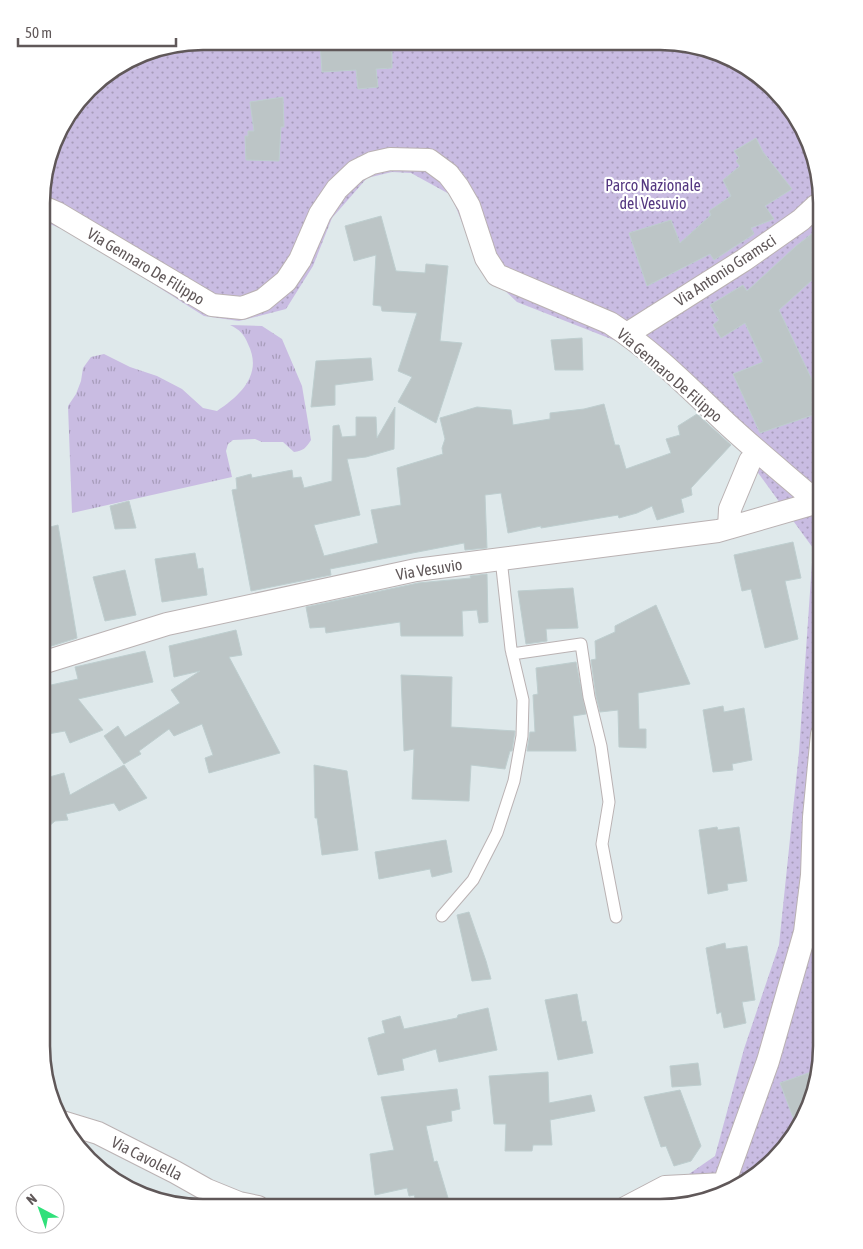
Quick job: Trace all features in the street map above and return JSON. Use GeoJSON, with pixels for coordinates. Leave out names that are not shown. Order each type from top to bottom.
{"type":"FeatureCollection","features":[{"type":"Feature","properties":{"kind":"street","name":"Via Gennaro De Filippo"},"geometry":{"type":"LineString","coordinates":[[50,210],[65,217],[212,305],[242,308],[263,300],[286,281],[300,260],[320,214],[337,189],[356,171],[372,163],[390,159],[429,160],[448,174],[458,187],[469,206],[486,258],[497,275],[610,323],[627,334],[813,502]]}},
{"type":"Feature","properties":{"kind":"street","name":"Via Antonio Gramsci"},"geometry":{"type":"LineString","coordinates":[[627,334],[744,260],[801,220],[813,209]]}},
{"type":"Feature","properties":{"kind":"street"},"geometry":{"type":"LineString","coordinates":[[729,528],[730,509],[750,461],[759,453]]}},
{"type":"Feature","properties":{"kind":"street","name":"Via Vesuvio"},"geometry":{"type":"LineString","coordinates":[[50,661],[167,624],[416,570],[718,531],[813,510]]}},
{"type":"Feature","properties":{"kind":"street"},"geometry":{"type":"LineString","coordinates":[[729,1183],[768,1061],[805,932],[812,875],[813,846]]}},
{"type":"Feature","properties":{"kind":"street","name":"Via Cavolella"},"geometry":{"type":"LineString","coordinates":[[73,1126],[98,1134],[176,1172],[207,1190],[229,1199]]}},
{"type":"Feature","properties":{"kind":"street"},"geometry":{"type":"LineString","coordinates":[[642,1199],[665,1187],[717,1188]]}},
{"type":"Feature","properties":{"kind":"lane"},"geometry":{"type":"LineString","coordinates":[[442,916],[473,880],[497,833],[514,781],[522,736],[523,700],[512,654],[501,559]]}},
{"type":"Feature","properties":{"kind":"lane"},"geometry":{"type":"LineString","coordinates":[[512,654],[581,644],[589,697],[601,746],[609,802],[602,844],[616,917]]}},
{"type":"Feature","properties":{"kind":"green space","name":"Parco Nazionale del Vesuvio"},"geometry":{"type":"Polygon","coordinates":[[[193,50],[660,50],[700,55],[719,62],[745,76],[775,102],[797,135],[805,154],[812,183],[813,548],[740,448],[629,346],[517,302],[480,267],[451,195],[411,173],[392,172],[367,178],[332,218],[313,266],[286,309],[239,321],[204,316],[76,235],[50,224],[51,183],[55,163],[62,144],[70,126],[88,102],[102,88],[126,70],[154,58],[193,50]]]}},
{"type":"Feature","properties":{"kind":"green space"},"geometry":{"type":"Polygon","coordinates":[[[230,325],[262,326],[282,339],[302,386],[311,440],[308,445],[302,450],[294,452],[283,442],[262,442],[255,439],[233,440],[228,444],[226,451],[232,477],[72,513],[68,406],[76,394],[83,368],[91,357],[104,354],[130,367],[157,376],[182,389],[203,408],[217,411],[241,391],[247,383],[253,365],[252,355],[245,338],[230,325]]]}},
{"type":"Feature","properties":{"kind":"green space","name":"Parco Nazionale del Vesuvio"},"geometry":{"type":"Polygon","coordinates":[[[813,548],[813,1056],[805,1095],[797,1114],[775,1147],[761,1161],[728,1183],[709,1191],[680,1198],[626,1199],[648,1184],[689,1174],[715,1156],[744,1049],[779,945],[799,752],[813,548]]]}},
{"type":"Feature","properties":{"kind":"building"},"geometry":{"type":"Polygon","coordinates":[[[321,50],[392,50],[392,68],[376,69],[378,87],[358,89],[356,70],[322,72],[321,50]]]}},
{"type":"Feature","properties":{"kind":"building"},"geometry":{"type":"Polygon","coordinates":[[[283,97],[284,127],[281,127],[279,161],[246,160],[245,136],[248,136],[248,131],[254,131],[250,102],[283,97]]]}},
{"type":"Feature","properties":{"kind":"building"},"geometry":{"type":"Polygon","coordinates":[[[756,138],[763,152],[792,189],[765,206],[774,219],[751,228],[754,234],[714,260],[710,254],[647,286],[629,233],[671,220],[680,243],[711,215],[709,211],[731,196],[723,180],[740,166],[736,161],[739,158],[734,151],[756,138]]]}},
{"type":"Feature","properties":{"kind":"building"},"geometry":{"type":"Polygon","coordinates":[[[381,216],[396,271],[425,273],[426,264],[448,266],[440,341],[462,343],[436,423],[398,402],[412,377],[398,371],[417,313],[382,311],[381,306],[373,305],[376,255],[354,261],[345,226],[381,216]]]}},
{"type":"Feature","properties":{"kind":"building"},"geometry":{"type":"Polygon","coordinates":[[[813,233],[813,279],[779,310],[813,382],[813,415],[760,433],[733,374],[763,362],[745,323],[721,338],[713,325],[719,320],[710,305],[743,285],[747,291],[813,233]]]}},
{"type":"Feature","properties":{"kind":"building"},"geometry":{"type":"Polygon","coordinates":[[[582,338],[583,370],[555,370],[551,340],[582,338]]]}},
{"type":"Feature","properties":{"kind":"building"},"geometry":{"type":"Polygon","coordinates":[[[371,358],[373,380],[335,385],[335,405],[311,407],[316,361],[371,358]]]}},
{"type":"Feature","properties":{"kind":"building"},"geometry":{"type":"Polygon","coordinates":[[[604,404],[615,445],[619,445],[626,469],[671,453],[666,439],[680,435],[678,426],[697,414],[731,445],[691,488],[692,495],[681,499],[684,512],[657,520],[652,506],[619,518],[618,515],[541,528],[541,526],[508,533],[501,493],[485,495],[487,548],[465,550],[464,543],[330,569],[331,575],[251,591],[232,490],[237,489],[236,478],[251,474],[252,478],[292,470],[293,478],[301,477],[304,488],[332,481],[333,426],[339,425],[342,437],[356,436],[356,417],[376,417],[377,438],[395,407],[394,449],[366,457],[347,459],[360,515],[314,525],[324,556],[378,543],[371,510],[401,505],[397,468],[443,454],[442,448],[445,439],[440,418],[477,407],[511,410],[513,425],[550,419],[550,413],[584,409],[604,404]]]}},
{"type":"Feature","properties":{"kind":"building"},"geometry":{"type":"Polygon","coordinates":[[[129,501],[136,528],[115,529],[110,506],[129,501]]]}},
{"type":"Feature","properties":{"kind":"building"},"geometry":{"type":"Polygon","coordinates":[[[58,525],[77,638],[50,646],[50,527],[58,525]]]}},
{"type":"Feature","properties":{"kind":"building"},"geometry":{"type":"Polygon","coordinates":[[[793,542],[801,578],[785,581],[798,639],[765,648],[751,589],[742,591],[734,555],[793,542]]]}},
{"type":"Feature","properties":{"kind":"building"},"geometry":{"type":"Polygon","coordinates":[[[195,553],[198,569],[203,568],[207,595],[162,602],[155,559],[195,553]]]}},
{"type":"Feature","properties":{"kind":"building"},"geometry":{"type":"Polygon","coordinates":[[[125,570],[136,615],[105,621],[93,577],[125,570]]]}},
{"type":"Feature","properties":{"kind":"building"},"geometry":{"type":"Polygon","coordinates":[[[487,574],[488,622],[479,623],[477,610],[462,611],[463,636],[401,636],[400,622],[326,633],[325,627],[310,628],[306,607],[418,583],[471,578],[470,576],[487,574]]]}},
{"type":"Feature","properties":{"kind":"building"},"geometry":{"type":"Polygon","coordinates":[[[573,588],[578,628],[546,629],[547,641],[526,644],[518,591],[573,588]]]}},
{"type":"Feature","properties":{"kind":"building"},"geometry":{"type":"Polygon","coordinates":[[[656,605],[690,684],[638,693],[639,729],[646,729],[646,748],[619,747],[618,710],[600,712],[596,696],[591,660],[596,659],[595,641],[615,632],[615,626],[656,605]]]}},
{"type":"Feature","properties":{"kind":"building"},"geometry":{"type":"Polygon","coordinates":[[[236,630],[242,655],[229,657],[280,753],[209,773],[205,758],[213,755],[202,724],[174,736],[169,729],[139,751],[141,754],[124,764],[104,736],[118,726],[125,737],[180,703],[171,690],[200,671],[174,677],[169,646],[236,630]]]}},
{"type":"Feature","properties":{"kind":"building"},"geometry":{"type":"Polygon","coordinates":[[[145,651],[153,682],[78,699],[103,730],[70,743],[65,731],[50,734],[50,685],[78,679],[75,667],[145,651]]]}},
{"type":"Feature","properties":{"kind":"building"},"geometry":{"type":"Polygon","coordinates":[[[576,662],[586,714],[573,716],[576,751],[527,751],[530,732],[535,732],[533,695],[538,694],[536,668],[576,662]]]}},
{"type":"Feature","properties":{"kind":"building"},"geometry":{"type":"Polygon","coordinates":[[[401,675],[452,677],[451,727],[515,731],[512,751],[510,751],[505,769],[471,765],[469,801],[412,799],[414,749],[404,751],[401,675]]]}},
{"type":"Feature","properties":{"kind":"building"},"geometry":{"type":"Polygon","coordinates":[[[723,706],[724,712],[744,708],[752,760],[732,764],[733,770],[713,772],[703,710],[723,706]]]}},
{"type":"Feature","properties":{"kind":"building"},"geometry":{"type":"Polygon","coordinates":[[[124,765],[147,798],[119,811],[114,803],[66,814],[68,820],[55,821],[50,825],[50,777],[64,773],[70,795],[124,765]]]}},
{"type":"Feature","properties":{"kind":"building"},"geometry":{"type":"Polygon","coordinates":[[[314,765],[347,771],[358,850],[322,855],[317,818],[315,818],[314,765]]]}},
{"type":"Feature","properties":{"kind":"building"},"geometry":{"type":"Polygon","coordinates":[[[717,827],[718,830],[739,827],[747,881],[727,884],[728,890],[708,894],[699,830],[717,827]]]}},
{"type":"Feature","properties":{"kind":"building"},"geometry":{"type":"Polygon","coordinates":[[[446,840],[452,872],[432,877],[430,869],[379,879],[375,852],[446,840]]]}},
{"type":"Feature","properties":{"kind":"building"},"geometry":{"type":"Polygon","coordinates":[[[469,912],[491,979],[472,981],[457,915],[469,912]]]}},
{"type":"Feature","properties":{"kind":"building"},"geometry":{"type":"Polygon","coordinates":[[[725,943],[726,949],[747,946],[755,1000],[742,1002],[746,1023],[724,1028],[721,1012],[717,1014],[706,948],[725,943]]]}},
{"type":"Feature","properties":{"kind":"building"},"geometry":{"type":"Polygon","coordinates":[[[577,994],[582,1022],[586,1021],[593,1053],[558,1060],[545,1000],[577,994]]]}},
{"type":"Feature","properties":{"kind":"building"},"geometry":{"type":"Polygon","coordinates":[[[488,1008],[497,1050],[439,1062],[436,1049],[402,1059],[404,1070],[378,1075],[368,1038],[385,1033],[382,1021],[400,1016],[404,1029],[457,1018],[458,1015],[488,1008]]]}},
{"type":"Feature","properties":{"kind":"building"},"geometry":{"type":"Polygon","coordinates":[[[698,1063],[701,1085],[672,1087],[670,1066],[698,1063]]]}},
{"type":"Feature","properties":{"kind":"building"},"geometry":{"type":"Polygon","coordinates":[[[548,1072],[549,1103],[591,1095],[595,1111],[550,1120],[552,1145],[533,1145],[532,1151],[505,1151],[506,1124],[494,1124],[489,1076],[548,1072]]]}},
{"type":"Feature","properties":{"kind":"building"},"geometry":{"type":"Polygon","coordinates":[[[811,1072],[805,1095],[794,1119],[780,1083],[811,1072]]]}},
{"type":"Feature","properties":{"kind":"building"},"geometry":{"type":"Polygon","coordinates":[[[457,1089],[460,1109],[451,1111],[452,1121],[426,1126],[434,1162],[437,1161],[448,1198],[415,1199],[414,1195],[409,1196],[407,1188],[375,1195],[370,1154],[394,1150],[381,1097],[457,1089]]]}},
{"type":"Feature","properties":{"kind":"building"},"geometry":{"type":"Polygon","coordinates":[[[680,1090],[701,1146],[691,1161],[674,1166],[666,1146],[661,1147],[644,1097],[680,1090]]]}}]}
